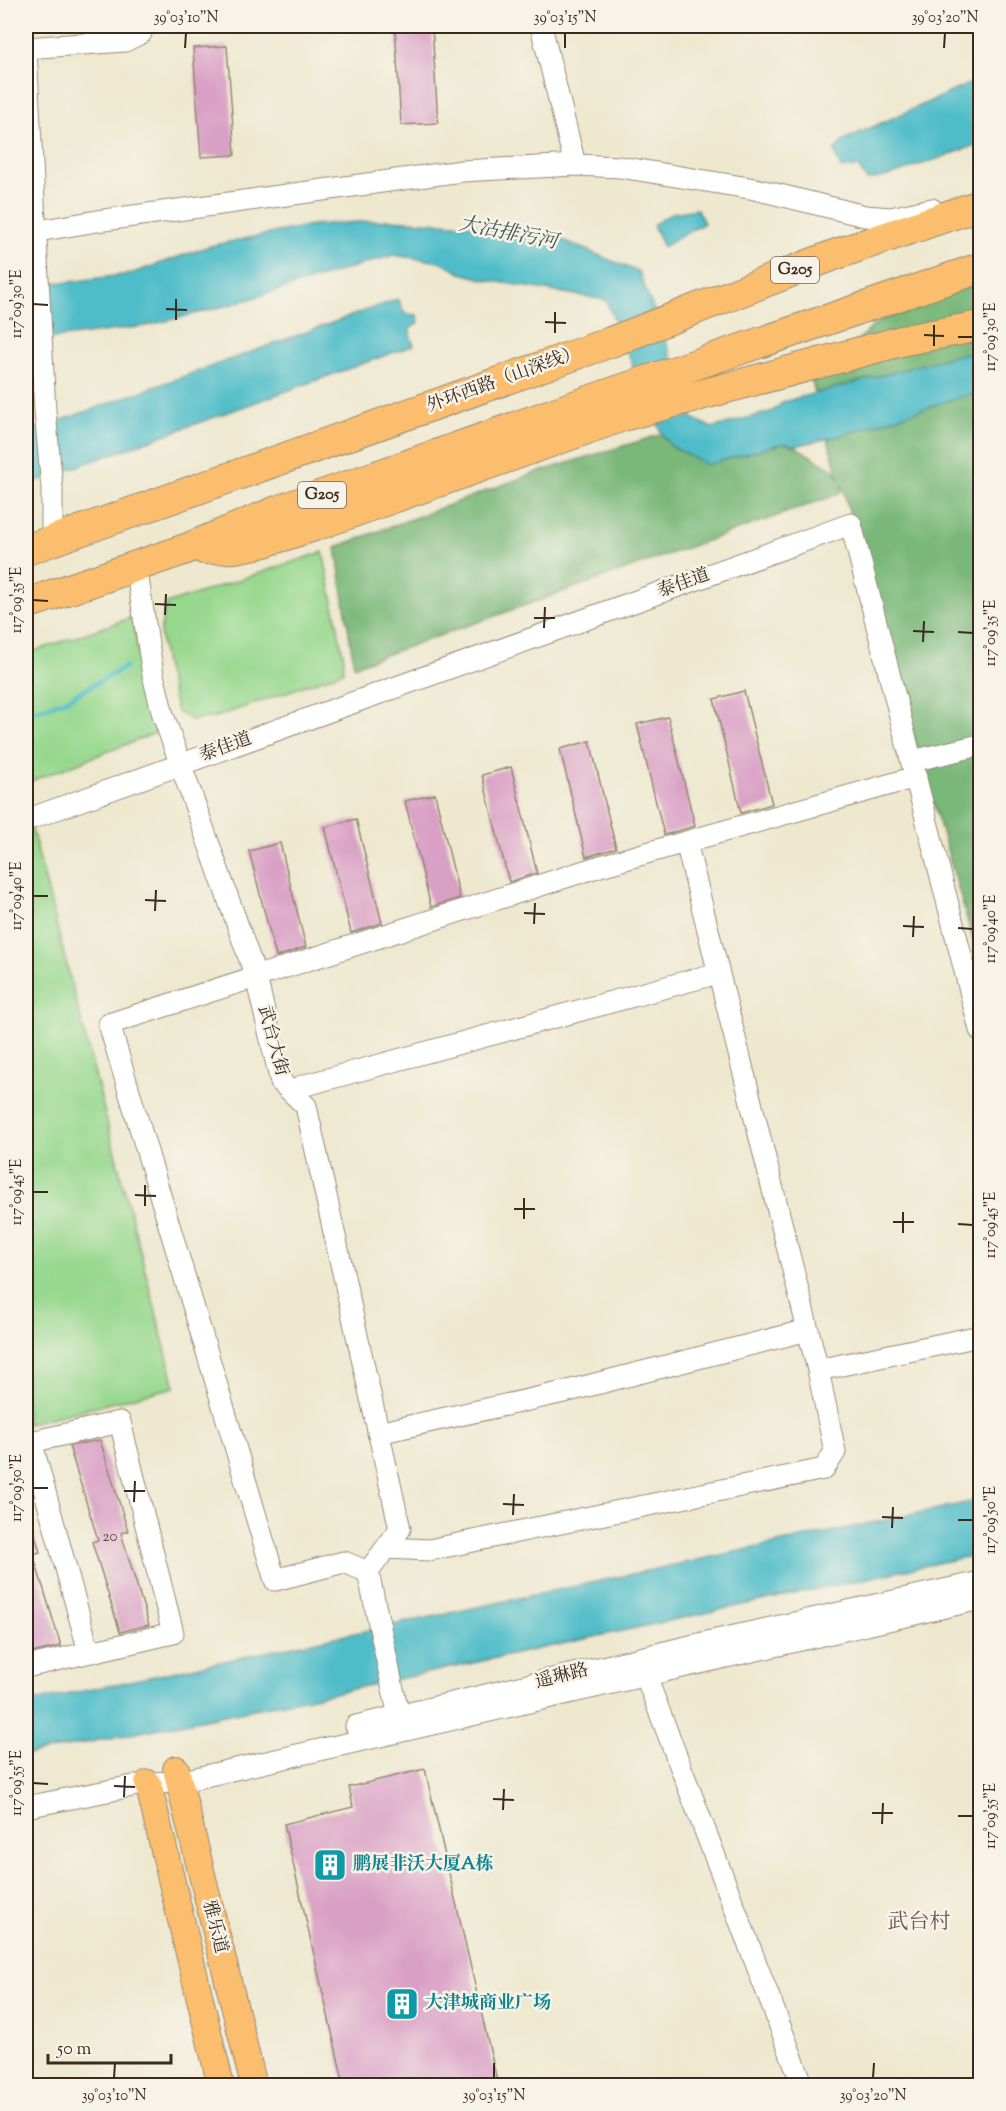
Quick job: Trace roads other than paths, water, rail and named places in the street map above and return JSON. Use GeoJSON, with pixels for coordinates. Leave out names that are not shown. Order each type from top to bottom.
{"type":"FeatureCollection","features":[{"type":"Feature","properties":{"kind":"highway","name":"外环西路（山深线）"},"geometry":{"type":"LineString","coordinates":[[39,546],[611,342],[834,255],[981,205]]}},
{"type":"Feature","properties":{"kind":"highway","name":"G205"},"geometry":{"type":"LineString","coordinates":[[26,604],[186,549],[277,511],[623,403],[981,268]]}},
{"type":"Feature","properties":{"kind":"highway"},"geometry":{"type":"LineString","coordinates":[[623,403],[905,340],[981,326]]}},
{"type":"Feature","properties":{"kind":"main road","name":"雅乐道"},"geometry":{"type":"LineString","coordinates":[[178,1776],[254,2085]]}},
{"type":"Feature","properties":{"kind":"main road","name":"雅乐道"},"geometry":{"type":"LineString","coordinates":[[148,1783],[221,2085]]}},
{"type":"Feature","properties":{"kind":"street"},"geometry":{"type":"LineString","coordinates":[[39,546],[52,488],[45,411],[38,275],[31,232],[26,49],[125,41],[141,33],[141,26]]}},
{"type":"Feature","properties":{"kind":"street"},"geometry":{"type":"LineString","coordinates":[[542,26],[575,165]]}},
{"type":"Feature","properties":{"kind":"street"},"geometry":{"type":"LineString","coordinates":[[31,232],[462,171],[575,165],[620,167],[755,189],[865,216],[891,218],[981,195]]}},
{"type":"Feature","properties":{"kind":"street","name":"泰佳道"},"geometry":{"type":"LineString","coordinates":[[26,820],[851,524],[981,1030]]}},
{"type":"Feature","properties":{"kind":"street","name":"武台大街"},"geometry":{"type":"LineString","coordinates":[[136,566],[153,675],[163,715],[256,976],[281,1082],[306,1106],[400,1529],[368,1572]]}},
{"type":"Feature","properties":{"kind":"street"},"geometry":{"type":"LineString","coordinates":[[400,1723],[368,1572],[344,1562],[275,1580],[109,1024],[597,867],[686,842],[914,769],[981,745]]}},
{"type":"Feature","properties":{"kind":"street"},"geometry":{"type":"LineString","coordinates":[[386,1548],[429,1550],[824,1469],[835,1452],[818,1370],[686,842]]}},
{"type":"Feature","properties":{"kind":"street"},"geometry":{"type":"LineString","coordinates":[[294,1094],[302,1086],[718,973]]}},
{"type":"Feature","properties":{"kind":"street"},"geometry":{"type":"LineString","coordinates":[[378,1432],[564,1392],[808,1330]]}},
{"type":"Feature","properties":{"kind":"street"},"geometry":{"type":"LineString","coordinates":[[818,1370],[981,1336]]}},
{"type":"Feature","properties":{"kind":"street"},"geometry":{"type":"LineString","coordinates":[[26,1668],[172,1633],[120,1422],[28,1442],[88,1653]]}},
{"type":"Feature","properties":{"kind":"street","name":"遥琳路"},"geometry":{"type":"LineString","coordinates":[[26,1807],[178,1776],[643,1666],[981,1582]]}},
{"type":"Feature","properties":{"kind":"street","name":"遥琳路"},"geometry":{"type":"LineString","coordinates":[[643,1666],[981,1599]]}},
{"type":"Feature","properties":{"kind":"street"},"geometry":{"type":"LineString","coordinates":[[643,1666],[803,2085]]}},
{"type":"Feature","properties":{"kind":"water"},"geometry":{"type":"Polygon","coordinates":[[[980,79],[980,144],[885,177],[867,180],[858,167],[841,169],[834,150],[846,139],[980,79]]]}},
{"type":"Feature","properties":{"kind":"water"},"geometry":{"type":"Polygon","coordinates":[[[697,209],[704,223],[663,247],[653,225],[672,213],[697,209]]]}},
{"type":"Feature","properties":{"kind":"water","name":"大沽排污河"},"geometry":{"type":"Polygon","coordinates":[[[390,220],[489,226],[552,236],[639,272],[692,418],[712,428],[773,411],[783,402],[980,349],[980,391],[839,436],[795,446],[784,443],[707,465],[671,446],[662,434],[606,300],[487,280],[461,273],[441,262],[393,255],[233,304],[146,326],[26,342],[26,284],[69,282],[130,274],[210,246],[312,225],[390,220]]]}},
{"type":"Feature","properties":{"kind":"water"},"geometry":{"type":"Polygon","coordinates":[[[398,299],[405,314],[417,315],[419,322],[410,329],[414,345],[26,485],[26,433],[398,299]]]}},
{"type":"Feature","properties":{"kind":"water"},"geometry":{"type":"Polygon","coordinates":[[[980,1500],[980,1554],[338,1692],[26,1755],[26,1703],[980,1500]]]}},
{"type":"Feature","properties":{"kind":"waterway"},"geometry":{"type":"LineString","coordinates":[[26,714],[66,700],[125,667]]}},
{"type":"Feature","properties":{"kind":"place","name":"鹏展非沃大厦A栋"},"geometry":{"type":"Point","coordinates":[330,1865]}},
{"type":"Feature","properties":{"kind":"place","name":"大津城商业广场"},"geometry":{"type":"Point","coordinates":[402,2004]}},
{"type":"Feature","properties":{"kind":"district","name":"武台村"},"geometry":{"type":"Point","coordinates":[919,1923]}}]}
